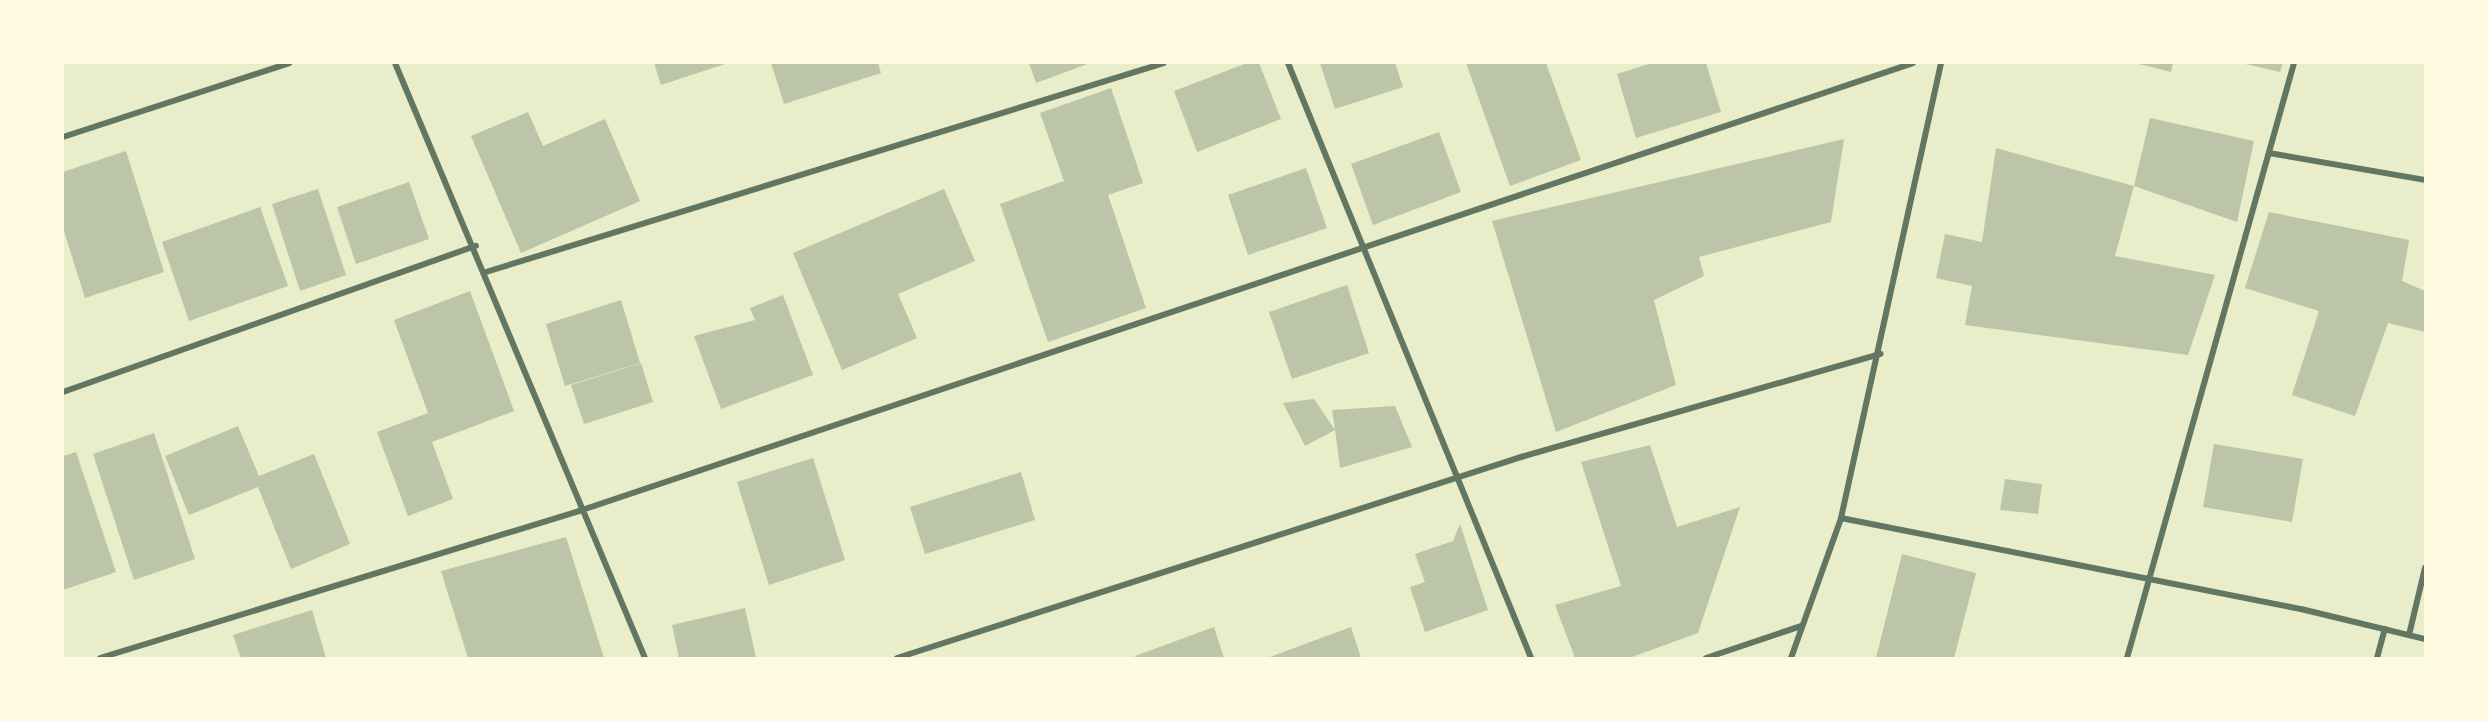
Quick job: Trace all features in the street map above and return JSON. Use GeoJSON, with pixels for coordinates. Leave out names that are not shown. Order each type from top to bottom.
{"type":"FeatureCollection","features":[{"type":"Feature","properties":{"kind":"street"},"geometry":{"type":"LineString","coordinates":[[63,137],[290,63]]}},
{"type":"Feature","properties":{"kind":"street"},"geometry":{"type":"LineString","coordinates":[[395,63],[476,246],[579,511],[645,658]]}},
{"type":"Feature","properties":{"kind":"street"},"geometry":{"type":"LineString","coordinates":[[486,272],[1164,63]]}},
{"type":"Feature","properties":{"kind":"street"},"geometry":{"type":"LineString","coordinates":[[1288,63],[1531,658]]}},
{"type":"Feature","properties":{"kind":"street"},"geometry":{"type":"LineString","coordinates":[[100,658],[579,511],[1913,63]]}},
{"type":"Feature","properties":{"kind":"street"},"geometry":{"type":"LineString","coordinates":[[1791,658],[1841,518],[1881,354],[1941,63]]}},
{"type":"Feature","properties":{"kind":"street"},"geometry":{"type":"LineString","coordinates":[[2127,658],[2294,63]]}},
{"type":"Feature","properties":{"kind":"street"},"geometry":{"type":"LineString","coordinates":[[2269,153],[2425,180]]}},
{"type":"Feature","properties":{"kind":"street"},"geometry":{"type":"LineString","coordinates":[[63,392],[476,246]]}},
{"type":"Feature","properties":{"kind":"street"},"geometry":{"type":"LineString","coordinates":[[897,658],[1458,477],[1881,354]]}},
{"type":"Feature","properties":{"kind":"street"},"geometry":{"type":"LineString","coordinates":[[1841,518],[2148,578],[2425,639]]}},
{"type":"Feature","properties":{"kind":"street"},"geometry":{"type":"LineString","coordinates":[[2409,635],[2425,568]]}},
{"type":"Feature","properties":{"kind":"street"},"geometry":{"type":"LineString","coordinates":[[1706,658],[1801,627]]}},
{"type":"Feature","properties":{"kind":"street"},"geometry":{"type":"LineString","coordinates":[[2377,658],[2385,630]]}},
{"type":"Feature","properties":{"kind":"building"},"geometry":{"type":"Polygon","coordinates":[[[654,63],[728,63],[661,85],[654,63]]]}},
{"type":"Feature","properties":{"kind":"building"},"geometry":{"type":"Polygon","coordinates":[[[771,63],[878,63],[881,73],[784,104],[771,63]]]}},
{"type":"Feature","properties":{"kind":"building"},"geometry":{"type":"Polygon","coordinates":[[[1029,63],[1090,63],[1036,83],[1029,63]]]}},
{"type":"Feature","properties":{"kind":"building"},"geometry":{"type":"Polygon","coordinates":[[[1247,63],[1259,63],[1281,119],[1197,152],[1174,91],[1247,63]]]}},
{"type":"Feature","properties":{"kind":"building"},"geometry":{"type":"Polygon","coordinates":[[[1320,63],[1395,63],[1403,87],[1335,109],[1320,63]]]}},
{"type":"Feature","properties":{"kind":"building"},"geometry":{"type":"Polygon","coordinates":[[[1466,63],[1546,63],[1581,160],[1510,186],[1466,63]]]}},
{"type":"Feature","properties":{"kind":"building"},"geometry":{"type":"Polygon","coordinates":[[[1652,63],[1706,63],[1721,112],[1636,138],[1617,74],[1652,63]]]}},
{"type":"Feature","properties":{"kind":"building"},"geometry":{"type":"Polygon","coordinates":[[[2135,63],[2173,63],[2171,72],[2135,63]]]}},
{"type":"Feature","properties":{"kind":"building"},"geometry":{"type":"Polygon","coordinates":[[[2241,63],[2283,63],[2280,72],[2241,63]]]}},
{"type":"Feature","properties":{"kind":"building"},"geometry":{"type":"Polygon","coordinates":[[[1111,88],[1143,183],[1108,195],[1146,308],[1048,342],[1000,204],[1064,181],[1040,113],[1111,88]]]}},
{"type":"Feature","properties":{"kind":"building"},"geometry":{"type":"Polygon","coordinates":[[[528,112],[543,146],[605,119],[640,201],[521,253],[471,136],[528,112]]]}},
{"type":"Feature","properties":{"kind":"building"},"geometry":{"type":"Polygon","coordinates":[[[2150,118],[2254,141],[2237,222],[2134,186],[2150,118]]]}},
{"type":"Feature","properties":{"kind":"building"},"geometry":{"type":"Polygon","coordinates":[[[1439,132],[1461,192],[1373,225],[1351,164],[1439,132]]]}},
{"type":"Feature","properties":{"kind":"building"},"geometry":{"type":"Polygon","coordinates":[[[1844,139],[1831,222],[1699,257],[1704,276],[1654,300],[1676,385],[1556,432],[1492,221],[1844,139]]]}},
{"type":"Feature","properties":{"kind":"building"},"geometry":{"type":"Polygon","coordinates":[[[1996,148],[2134,186],[2115,256],[2215,275],[2188,355],[1965,325],[1972,286],[1936,278],[1945,234],[1982,242],[1996,148]]]}},
{"type":"Feature","properties":{"kind":"building"},"geometry":{"type":"Polygon","coordinates":[[[126,151],[164,272],[85,298],[63,228],[63,172],[126,151]]]}},
{"type":"Feature","properties":{"kind":"building"},"geometry":{"type":"Polygon","coordinates":[[[1306,168],[1327,228],[1248,255],[1228,195],[1306,168]]]}},
{"type":"Feature","properties":{"kind":"building"},"geometry":{"type":"Polygon","coordinates":[[[409,182],[429,239],[356,264],[337,207],[409,182]]]}},
{"type":"Feature","properties":{"kind":"building"},"geometry":{"type":"Polygon","coordinates":[[[318,189],[346,275],[300,291],[272,204],[318,189]]]}},
{"type":"Feature","properties":{"kind":"building"},"geometry":{"type":"Polygon","coordinates":[[[944,189],[975,261],[898,294],[917,338],[842,370],[793,253],[944,189]]]}},
{"type":"Feature","properties":{"kind":"building"},"geometry":{"type":"Polygon","coordinates":[[[260,207],[288,286],[189,321],[162,242],[260,207]]]}},
{"type":"Feature","properties":{"kind":"building"},"geometry":{"type":"Polygon","coordinates":[[[2269,212],[2409,240],[2402,281],[2425,291],[2425,332],[2388,323],[2355,416],[2292,395],[2319,311],[2245,288],[2269,212]]]}},
{"type":"Feature","properties":{"kind":"building"},"geometry":{"type":"Polygon","coordinates":[[[1347,285],[1369,353],[1292,379],[1269,312],[1347,285]]]}},
{"type":"Feature","properties":{"kind":"building"},"geometry":{"type":"Polygon","coordinates":[[[470,291],[514,411],[432,442],[453,499],[408,516],[377,432],[428,413],[394,320],[470,291]]]}},
{"type":"Feature","properties":{"kind":"building"},"geometry":{"type":"Polygon","coordinates":[[[783,295],[813,375],[721,409],[694,336],[755,320],[750,308],[783,295]]]}},
{"type":"Feature","properties":{"kind":"building"},"geometry":{"type":"Polygon","coordinates":[[[621,300],[640,363],[565,386],[546,324],[621,300]]]}},
{"type":"Feature","properties":{"kind":"building"},"geometry":{"type":"Polygon","coordinates":[[[641,363],[653,402],[584,424],[571,385],[641,363]]]}},
{"type":"Feature","properties":{"kind":"building"},"geometry":{"type":"Polygon","coordinates":[[[1314,399],[1335,430],[1305,446],[1283,403],[1314,399]]]}},
{"type":"Feature","properties":{"kind":"building"},"geometry":{"type":"Polygon","coordinates":[[[1395,406],[1412,447],[1340,468],[1332,410],[1395,406]]]}},
{"type":"Feature","properties":{"kind":"building"},"geometry":{"type":"Polygon","coordinates":[[[238,426],[259,476],[314,454],[350,544],[291,569],[258,487],[189,515],[165,456],[238,426]]]}},
{"type":"Feature","properties":{"kind":"building"},"geometry":{"type":"Polygon","coordinates":[[[154,433],[195,559],[134,580],[93,454],[154,433]]]}},
{"type":"Feature","properties":{"kind":"building"},"geometry":{"type":"Polygon","coordinates":[[[2214,444],[2303,459],[2292,522],[2203,507],[2214,444]]]}},
{"type":"Feature","properties":{"kind":"building"},"geometry":{"type":"Polygon","coordinates":[[[1650,445],[1677,527],[1740,507],[1698,633],[1629,658],[1575,658],[1555,605],[1621,586],[1581,462],[1650,445]]]}},
{"type":"Feature","properties":{"kind":"building"},"geometry":{"type":"Polygon","coordinates":[[[76,452],[116,572],[63,590],[63,456],[76,452]]]}},
{"type":"Feature","properties":{"kind":"building"},"geometry":{"type":"Polygon","coordinates":[[[813,458],[845,560],[769,585],[737,482],[813,458]]]}},
{"type":"Feature","properties":{"kind":"building"},"geometry":{"type":"Polygon","coordinates":[[[1021,472],[1035,520],[925,554],[910,507],[1021,472]]]}},
{"type":"Feature","properties":{"kind":"building"},"geometry":{"type":"Polygon","coordinates":[[[2005,479],[2042,484],[2038,514],[2000,510],[2005,479]]]}},
{"type":"Feature","properties":{"kind":"building"},"geometry":{"type":"Polygon","coordinates":[[[1460,524],[1488,610],[1425,632],[1410,587],[1425,582],[1415,554],[1453,541],[1460,524]]]}},
{"type":"Feature","properties":{"kind":"building"},"geometry":{"type":"Polygon","coordinates":[[[566,537],[604,658],[468,658],[441,571],[566,537]]]}},
{"type":"Feature","properties":{"kind":"building"},"geometry":{"type":"Polygon","coordinates":[[[1902,554],[1976,573],[1954,658],[1876,658],[1902,554]]]}},
{"type":"Feature","properties":{"kind":"building"},"geometry":{"type":"Polygon","coordinates":[[[745,608],[756,658],[679,658],[672,625],[745,608]]]}},
{"type":"Feature","properties":{"kind":"building"},"geometry":{"type":"Polygon","coordinates":[[[312,610],[326,658],[241,658],[233,635],[312,610]]]}},
{"type":"Feature","properties":{"kind":"building"},"geometry":{"type":"Polygon","coordinates":[[[1214,627],[1224,658],[1136,658],[1135,656],[1214,627]]]}},
{"type":"Feature","properties":{"kind":"building"},"geometry":{"type":"Polygon","coordinates":[[[1351,627],[1361,658],[1267,658],[1351,627]]]}}]}
